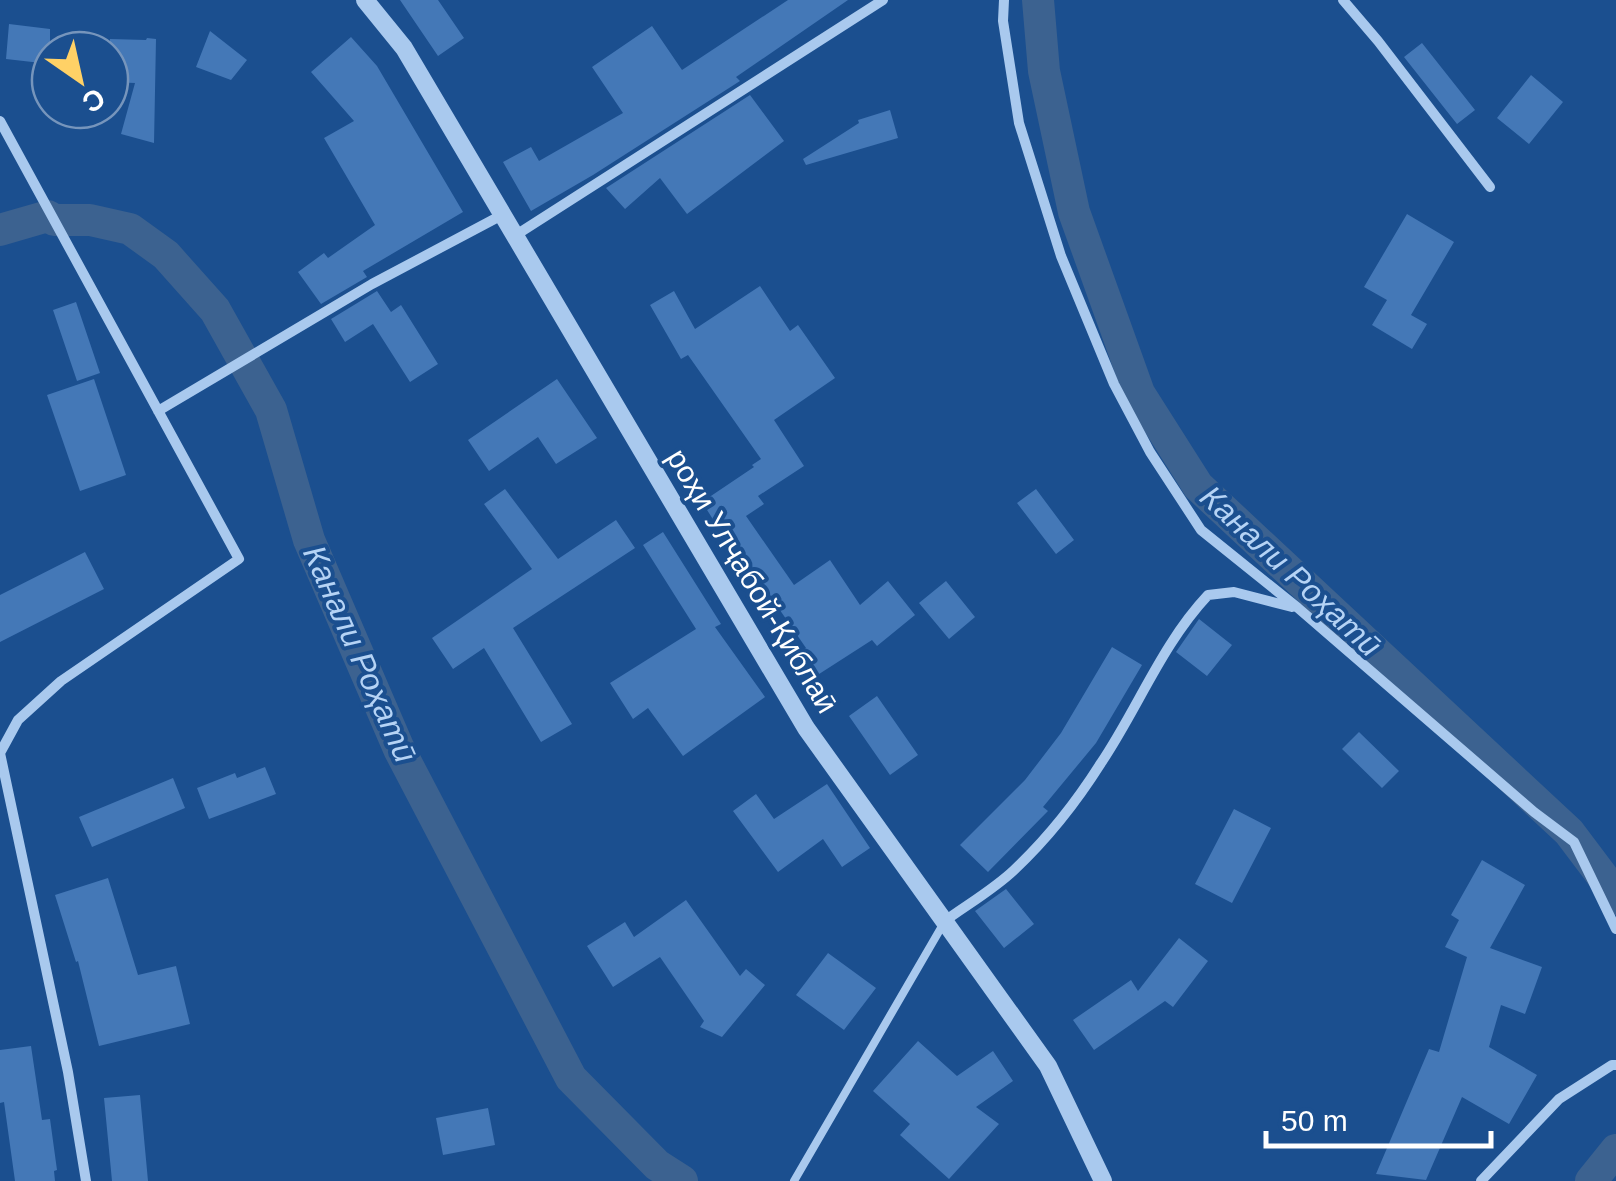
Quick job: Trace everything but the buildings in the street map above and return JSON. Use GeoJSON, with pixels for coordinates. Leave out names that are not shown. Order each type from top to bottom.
{"type":"FeatureCollection","features":[{"type":"Feature","properties":{"kind":"street","name":"роҳи Улҷабой-Қиблаӣ"},"geometry":{"type":"LineString","coordinates":[[364,0],[404,48],[806,728],[1048,1066],[1103,1181]]}},
{"type":"Feature","properties":{"kind":"street"},"geometry":{"type":"LineString","coordinates":[[516,236],[883,0]]}},
{"type":"Feature","properties":{"kind":"street"},"geometry":{"type":"LineString","coordinates":[[1004,0],[1003,20],[1019,123],[1060,256],[1114,384],[1150,452],[1201,530],[1574,842],[1616,930]]}},
{"type":"Feature","properties":{"kind":"street"},"geometry":{"type":"LineString","coordinates":[[1343,0],[1490,186]]}},
{"type":"Feature","properties":{"kind":"street"},"geometry":{"type":"LineString","coordinates":[[0,121],[239,559],[61,682],[18,720],[0,753],[68,1072],[86,1181]]}},
{"type":"Feature","properties":{"kind":"street"},"geometry":{"type":"LineString","coordinates":[[158,411],[372,284],[502,214]]}},
{"type":"Feature","properties":{"kind":"street"},"geometry":{"type":"LineString","coordinates":[[946,920],[1012,872],[1053,828],[1102,763],[1164,653],[1192,611],[1208,595],[1234,592],[1298,608]]}},
{"type":"Feature","properties":{"kind":"street"},"geometry":{"type":"LineString","coordinates":[[1480,1181],[1558,1099],[1616,1065]]}},
{"type":"Feature","properties":{"kind":"lane"},"geometry":{"type":"LineString","coordinates":[[794,1181],[946,920]]}},
{"type":"Feature","properties":{"kind":"waterway","name":"Канали Роҳатӣ"},"geometry":{"type":"LineString","coordinates":[[1038,0],[1044,71],[1074,212],[1139,393],[1198,486],[1569,832],[1616,899]]}},
{"type":"Feature","properties":{"kind":"waterway","name":"Канали Роҳатӣ"},"geometry":{"type":"LineString","coordinates":[[0,230],[48,216],[54,220],[90,220],[130,229],[166,255],[215,310],[271,410],[309,540],[399,749],[571,1078],[657,1165],[682,1181]]}},
{"type":"Feature","properties":{"kind":"waterway","name":"Канали Роҳатӣ"},"geometry":{"type":"LineString","coordinates":[[1591,1181],[1616,1150]]}}]}
